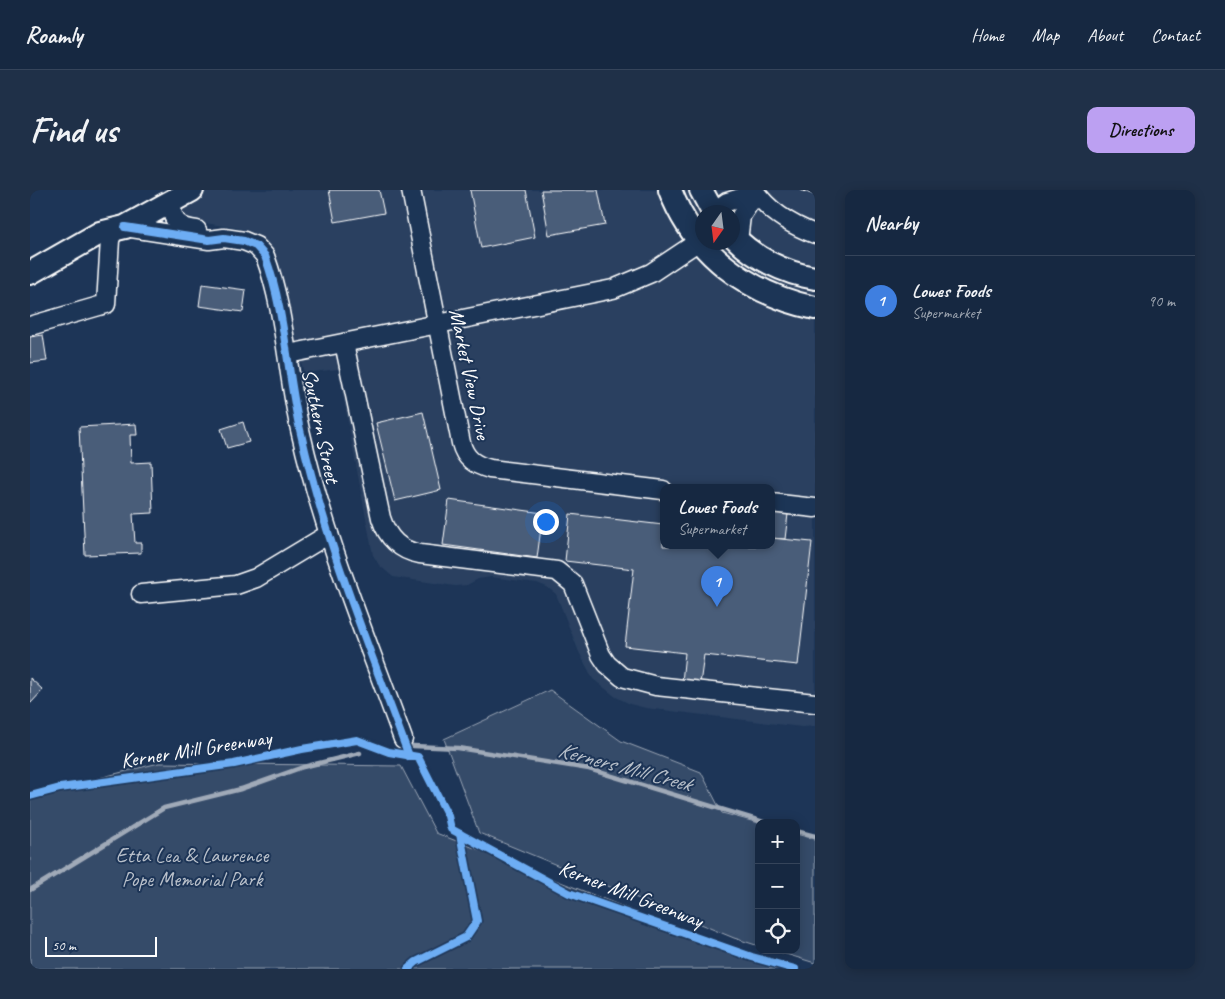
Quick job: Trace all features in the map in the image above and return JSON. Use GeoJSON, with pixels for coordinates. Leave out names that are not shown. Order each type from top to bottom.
{"type":"FeatureCollection","features":[{"type":"Feature","properties":{"kind":"main road"},"geometry":{"type":"LineString","coordinates":[[670,190],[681,214],[695,236]]}},
{"type":"Feature","properties":{"kind":"main road"},"geometry":{"type":"LineString","coordinates":[[701,190],[709,205]]}},
{"type":"Feature","properties":{"kind":"main road"},"geometry":{"type":"LineString","coordinates":[[30,273],[113,230],[111,217],[175,193]]}},
{"type":"Feature","properties":{"kind":"main road"},"geometry":{"type":"LineString","coordinates":[[740,241],[774,265],[796,274],[815,278]]}},
{"type":"Feature","properties":{"kind":"main road"},"geometry":{"type":"LineString","coordinates":[[707,250],[723,266],[748,283],[787,301],[815,308]]}},
{"type":"Feature","properties":{"kind":"street","name":"Market View Drive"},"geometry":{"type":"LineString","coordinates":[[411,190],[436,325],[462,449],[471,461],[490,469],[660,490]]}},
{"type":"Feature","properties":{"kind":"street"},"geometry":{"type":"LineString","coordinates":[[723,205],[755,191]]}},
{"type":"Feature","properties":{"kind":"street"},"geometry":{"type":"LineString","coordinates":[[755,191],[772,211],[795,227],[815,234]]}},
{"type":"Feature","properties":{"kind":"street"},"geometry":{"type":"LineString","coordinates":[[740,220],[755,191]]}},
{"type":"Feature","properties":{"kind":"street","name":"Southern Street"},"geometry":{"type":"LineString","coordinates":[[175,193],[173,217],[179,225],[210,232],[224,238],[251,243],[265,256],[288,354],[301,433],[329,534],[403,739]]}},
{"type":"Feature","properties":{"kind":"street"},"geometry":{"type":"LineString","coordinates":[[30,326],[106,304],[110,240],[113,230]]}},
{"type":"Feature","properties":{"kind":"street","name":"Southern Street"},"geometry":{"type":"LineString","coordinates":[[113,230],[209,240],[224,238]]}},
{"type":"Feature","properties":{"kind":"street"},"geometry":{"type":"LineString","coordinates":[[288,354],[613,289],[651,272],[695,244]]}},
{"type":"Feature","properties":{"kind":"street"},"geometry":{"type":"LineString","coordinates":[[344,343],[380,518],[389,536],[400,546],[420,554],[557,571],[564,575],[576,588],[604,658],[614,670],[629,680],[656,686],[815,703]]}},
{"type":"Feature","properties":{"kind":"street"},"geometry":{"type":"LineString","coordinates":[[775,503],[815,508]]}},
{"type":"Feature","properties":{"kind":"street"},"geometry":{"type":"LineString","coordinates":[[141,594],[236,585],[256,578],[329,534]]}},
{"type":"Feature","properties":{"kind":"shaded area"},"geometry":{"type":"Polygon","coordinates":[[[206,190],[815,190],[815,726],[802,727],[646,708],[630,704],[616,697],[593,679],[579,652],[556,594],[547,587],[537,583],[491,577],[478,579],[467,585],[455,586],[393,577],[379,565],[373,555],[338,369],[304,373],[272,248],[259,237],[241,229],[187,220],[182,215],[185,200],[206,190]]]}},
{"type":"Feature","properties":{"kind":"green space"},"geometry":{"type":"Polygon","coordinates":[[[550,690],[621,741],[701,772],[722,813],[755,822],[755,945],[734,938],[479,833],[444,739],[550,690]]]}},
{"type":"Feature","properties":{"kind":"green space","name":"Etta Lea & Lawrence Pope Memorial Park"},"geometry":{"type":"Polygon","coordinates":[[[159,763],[401,766],[436,833],[782,969],[30,969],[30,795],[159,763]]]}},
{"type":"Feature","properties":{"kind":"green space"},"geometry":{"type":"Polygon","coordinates":[[[800,835],[815,839],[815,963],[786,954],[800,954],[800,835]]]}},
{"type":"Feature","properties":{"kind":"building"},"geometry":{"type":"Polygon","coordinates":[[[329,190],[379,190],[384,213],[335,222],[329,190]]]}},
{"type":"Feature","properties":{"kind":"building"},"geometry":{"type":"Polygon","coordinates":[[[470,190],[526,190],[535,237],[481,248],[470,190]]]}},
{"type":"Feature","properties":{"kind":"building"},"geometry":{"type":"Polygon","coordinates":[[[541,190],[598,190],[605,225],[549,235],[541,190]]]}},
{"type":"Feature","properties":{"kind":"building"},"geometry":{"type":"Polygon","coordinates":[[[800,190],[815,190],[815,195],[800,190]]]}},
{"type":"Feature","properties":{"kind":"building"},"geometry":{"type":"Polygon","coordinates":[[[202,284],[246,290],[243,312],[199,306],[202,284]]]}},
{"type":"Feature","properties":{"kind":"building"},"geometry":{"type":"Polygon","coordinates":[[[43,335],[47,361],[30,363],[30,337],[43,335]]]}},
{"type":"Feature","properties":{"kind":"building"},"geometry":{"type":"Polygon","coordinates":[[[423,412],[441,490],[395,501],[376,423],[423,412]]]}},
{"type":"Feature","properties":{"kind":"building"},"geometry":{"type":"Polygon","coordinates":[[[243,422],[249,442],[227,448],[221,429],[243,422]]]}},
{"type":"Feature","properties":{"kind":"building"},"geometry":{"type":"Polygon","coordinates":[[[136,424],[137,435],[130,435],[131,463],[151,462],[153,513],[133,514],[135,543],[141,543],[141,553],[85,555],[79,427],[136,424]]]}},
{"type":"Feature","properties":{"kind":"building"},"geometry":{"type":"Polygon","coordinates":[[[449,500],[543,513],[537,558],[443,545],[449,500]]]}},
{"type":"Feature","properties":{"kind":"building"},"geometry":{"type":"Polygon","coordinates":[[[775,513],[788,514],[785,539],[775,538],[775,513]]]}},
{"type":"Feature","properties":{"kind":"building"},"geometry":{"type":"Polygon","coordinates":[[[570,514],[660,525],[660,549],[775,549],[775,538],[812,542],[798,665],[704,655],[700,684],[682,682],[685,653],[625,646],[634,569],[565,561],[570,514]]]}},
{"type":"Feature","properties":{"kind":"building"},"geometry":{"type":"Polygon","coordinates":[[[30,678],[43,690],[30,704],[30,678]]]}},
{"type":"Feature","properties":{"kind":"waterway","name":"Kerners Mill Creek"},"geometry":{"type":"LineString","coordinates":[[413,746],[458,748],[589,769],[755,819]]}},
{"type":"Feature","properties":{"kind":"waterway","name":"Kerners Mill Creek"},"geometry":{"type":"LineString","coordinates":[[30,890],[164,808],[241,789],[303,767],[360,753]]}},
{"type":"Feature","properties":{"kind":"waterway","name":"Kerners Mill Creek"},"geometry":{"type":"LineString","coordinates":[[800,832],[815,836]]}},
{"type":"Feature","properties":{"kind":"cycle path"},"geometry":{"type":"LineString","coordinates":[[125,227],[209,240],[224,238],[244,241],[256,246],[265,256],[278,300],[296,412],[311,475],[350,597],[409,756]]}},
{"type":"Feature","properties":{"kind":"cycle path","name":"Kerner Mill Greenway"},"geometry":{"type":"LineString","coordinates":[[30,796],[60,788],[234,764],[302,749],[357,740],[389,752],[418,757],[448,816],[451,829],[569,893],[752,957],[795,969]]}},
{"type":"Feature","properties":{"kind":"cycle path"},"geometry":{"type":"LineString","coordinates":[[408,969],[416,962],[466,937],[477,921],[460,834]]}},
{"type":"Feature","properties":{"kind":"place","name":"Lowes Foods"},"geometry":{"type":"Point","coordinates":[717,607]}}]}
